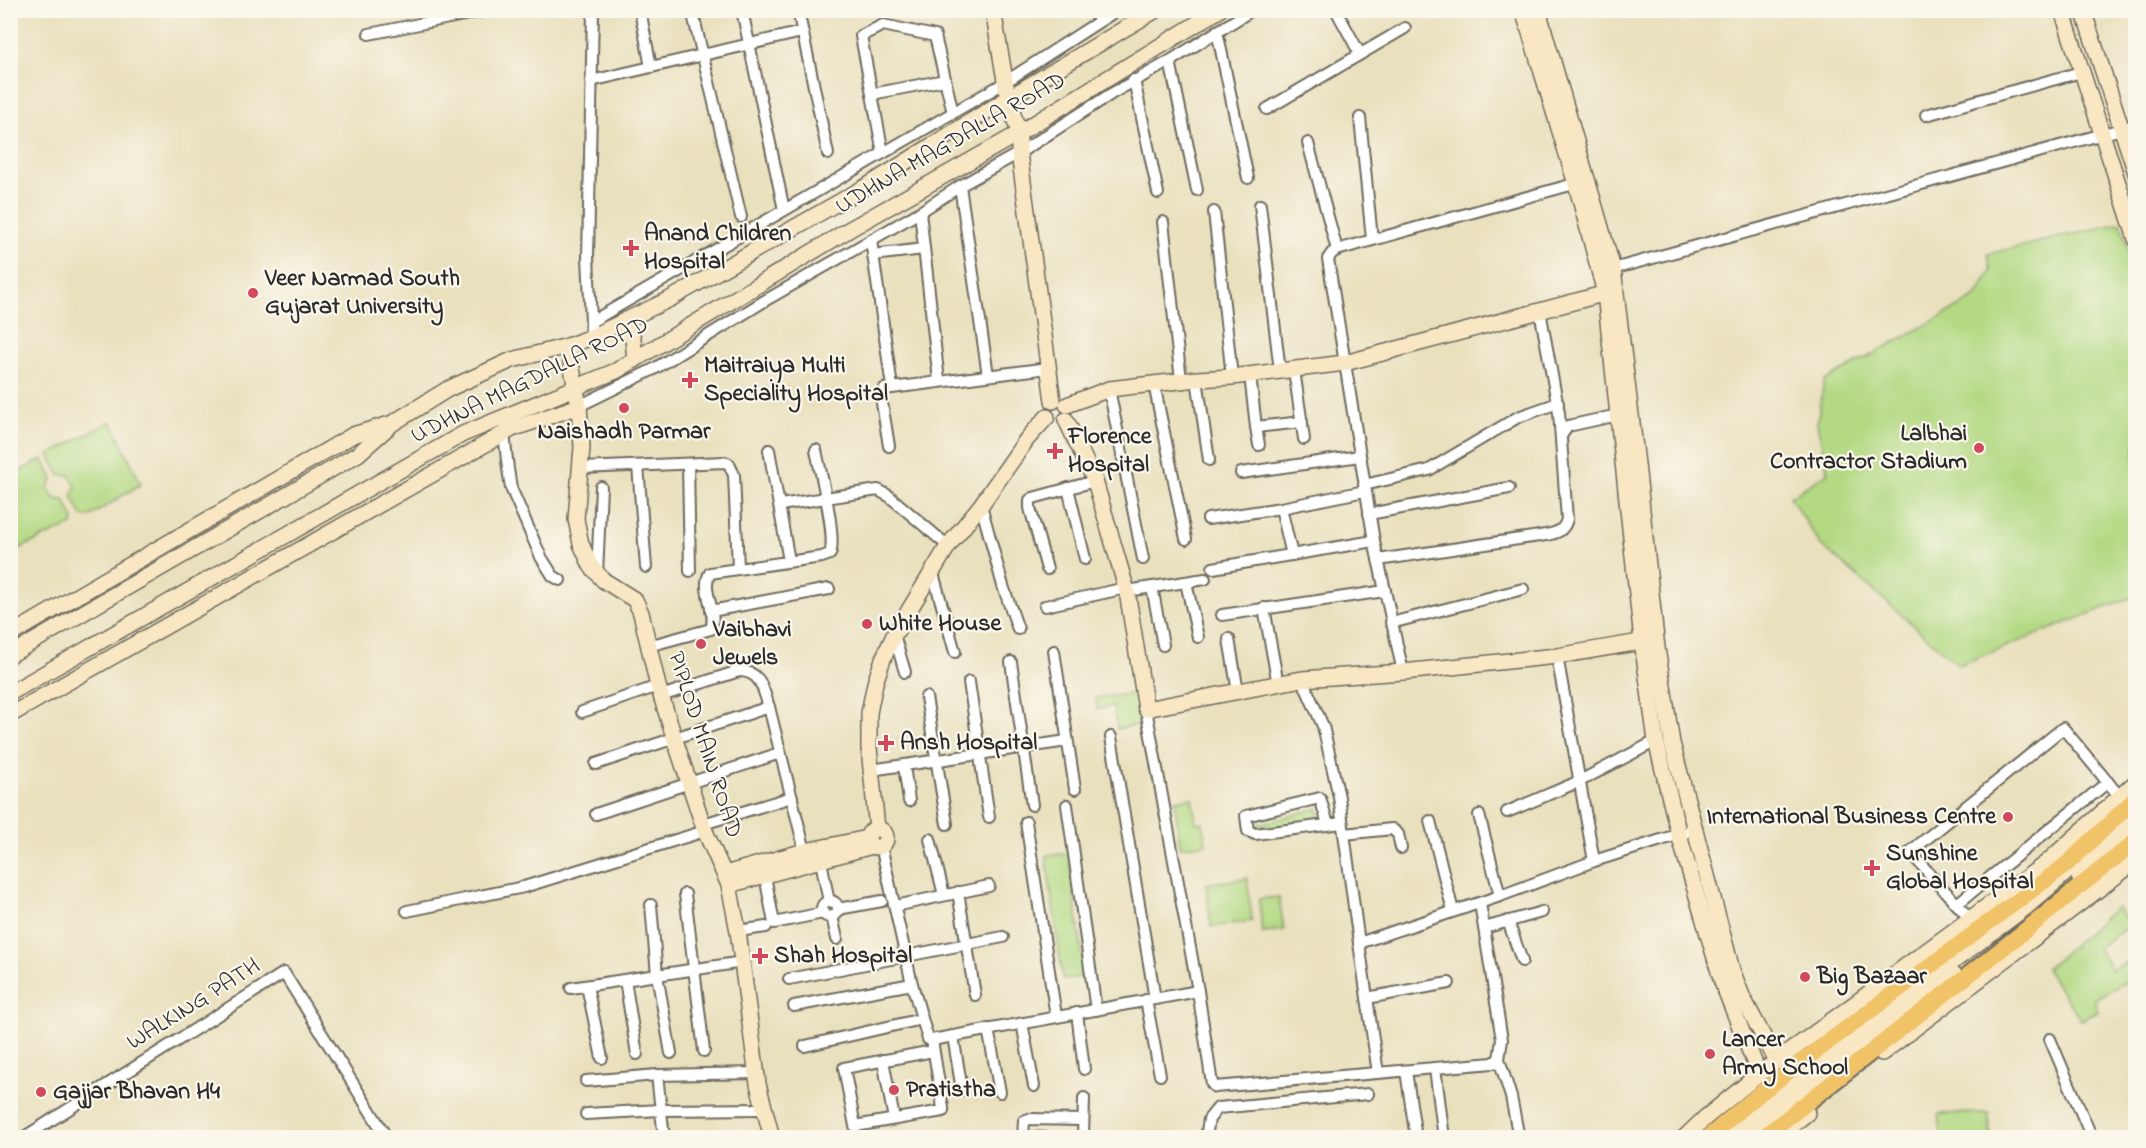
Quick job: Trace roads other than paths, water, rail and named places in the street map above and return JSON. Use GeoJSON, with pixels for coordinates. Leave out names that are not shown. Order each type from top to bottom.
{"type":"FeatureCollection","features":[{"type":"Feature","properties":{"kind":"main road"},"geometry":{"type":"LineString","coordinates":[[1707,1137],[1774,1083],[2067,864],[2128,797]]}},
{"type":"Feature","properties":{"kind":"main road"},"geometry":{"type":"LineString","coordinates":[[1762,1137],[2136,841]]}},
{"type":"Feature","properties":{"kind":"street"},"geometry":{"type":"LineString","coordinates":[[369,34],[489,10]]}},
{"type":"Feature","properties":{"kind":"street"},"geometry":{"type":"LineString","coordinates":[[593,10],[588,257],[591,329],[784,210],[883,153],[953,113],[1004,92],[1117,10]]}},
{"type":"Feature","properties":{"kind":"street"},"geometry":{"type":"LineString","coordinates":[[640,10],[651,67]]}},
{"type":"Feature","properties":{"kind":"street"},"geometry":{"type":"LineString","coordinates":[[692,10],[741,217]]}},
{"type":"Feature","properties":{"kind":"street"},"geometry":{"type":"LineString","coordinates":[[742,10],[784,210]]}},
{"type":"Feature","properties":{"kind":"street"},"geometry":{"type":"LineString","coordinates":[[798,10],[828,154]]}},
{"type":"Feature","properties":{"kind":"street"},"geometry":{"type":"LineString","coordinates":[[983,10],[1016,135],[1048,368],[1062,409],[1095,481],[1126,590],[1198,991],[1212,1084],[1215,1087],[1406,1071],[1493,1063],[1499,1059]]}},
{"type":"Feature","properties":{"kind":"street"},"geometry":{"type":"LineString","coordinates":[[993,10],[1004,92]]}},
{"type":"Feature","properties":{"kind":"street","name":"UDHNA MAGDALLA ROAD"},"geometry":{"type":"LineString","coordinates":[[10,655],[358,454],[393,423],[448,388],[512,360],[568,346],[591,329],[620,323],[670,299],[867,186],[1004,92],[1156,10]]}},
{"type":"Feature","properties":{"kind":"street","name":"UDHNA MAGDALLA ROAD"},"geometry":{"type":"LineString","coordinates":[[10,693],[463,434],[616,371],[850,229],[1016,135],[1219,10]]}},
{"type":"Feature","properties":{"kind":"street"},"geometry":{"type":"LineString","coordinates":[[10,715],[504,433],[579,406],[654,369],[766,300],[1019,153],[1134,80],[1170,61],[1252,10]]}},
{"type":"Feature","properties":{"kind":"street"},"geometry":{"type":"LineString","coordinates":[[1336,10],[1360,54]]}},
{"type":"Feature","properties":{"kind":"street"},"geometry":{"type":"LineString","coordinates":[[1523,10],[1613,269],[1611,292],[1618,415],[1649,640],[1672,743],[1686,833],[1722,982],[1759,1074]]}},
{"type":"Feature","properties":{"kind":"street"},"geometry":{"type":"LineString","coordinates":[[1538,10],[1611,292],[1649,640],[1656,741],[1732,970],[1742,996],[1776,1061]]}},
{"type":"Feature","properties":{"kind":"street"},"geometry":{"type":"LineString","coordinates":[[2062,10],[2136,239]]}},
{"type":"Feature","properties":{"kind":"street"},"geometry":{"type":"LineString","coordinates":[[2083,10],[2128,127],[2136,173]]}},
{"type":"Feature","properties":{"kind":"street"},"geometry":{"type":"LineString","coordinates":[[883,153],[861,36],[883,26],[935,36],[953,113]]}},
{"type":"Feature","properties":{"kind":"street"},"geometry":{"type":"LineString","coordinates":[[1267,109],[1405,28]]}},
{"type":"Feature","properties":{"kind":"street"},"geometry":{"type":"LineString","coordinates":[[591,81],[802,32]]}},
{"type":"Feature","properties":{"kind":"street"},"geometry":{"type":"LineString","coordinates":[[1217,32],[1248,178]]}},
{"type":"Feature","properties":{"kind":"street"},"geometry":{"type":"LineString","coordinates":[[1170,61],[1197,190]]}},
{"type":"Feature","properties":{"kind":"street"},"geometry":{"type":"LineString","coordinates":[[1926,115],[2081,72]]}},
{"type":"Feature","properties":{"kind":"street"},"geometry":{"type":"LineString","coordinates":[[872,94],[945,80]]}},
{"type":"Feature","properties":{"kind":"street"},"geometry":{"type":"LineString","coordinates":[[1134,80],[1158,193]]}},
{"type":"Feature","properties":{"kind":"street"},"geometry":{"type":"LineString","coordinates":[[1360,118],[1372,239]]}},
{"type":"Feature","properties":{"kind":"street"},"geometry":{"type":"LineString","coordinates":[[1613,269],[2128,127]]}},
{"type":"Feature","properties":{"kind":"street"},"geometry":{"type":"LineString","coordinates":[[1308,143],[1337,250]]}},
{"type":"Feature","properties":{"kind":"street"},"geometry":{"type":"LineString","coordinates":[[1403,672],[1369,514],[1328,259],[1337,250],[1372,239],[1581,182]]}},
{"type":"Feature","properties":{"kind":"street"},"geometry":{"type":"LineString","coordinates":[[960,186],[988,375]]}},
{"type":"Feature","properties":{"kind":"street"},"geometry":{"type":"LineString","coordinates":[[1260,205],[1287,371],[1302,422],[1304,439]]}},
{"type":"Feature","properties":{"kind":"street"},"geometry":{"type":"LineString","coordinates":[[920,212],[939,381]]}},
{"type":"Feature","properties":{"kind":"street"},"geometry":{"type":"LineString","coordinates":[[1214,212],[1232,377]]}},
{"type":"Feature","properties":{"kind":"street"},"geometry":{"type":"LineString","coordinates":[[1163,222],[1181,380]]}},
{"type":"Feature","properties":{"kind":"street"},"geometry":{"type":"LineString","coordinates":[[871,240],[892,387]]}},
{"type":"Feature","properties":{"kind":"street"},"geometry":{"type":"LineString","coordinates":[[873,255],[924,249]]}},
{"type":"Feature","properties":{"kind":"street"},"geometry":{"type":"LineString","coordinates":[[1198,991],[952,1036],[932,1046],[883,1060],[845,1067],[855,1126],[943,1110],[932,1046],[925,1034],[895,906],[874,840],[869,713],[875,683],[894,635],[932,570],[1028,439],[1047,417],[1056,423],[1062,409],[1109,389],[1346,363],[1611,292]]}},
{"type":"Feature","properties":{"kind":"street"},"geometry":{"type":"LineString","coordinates":[[1378,560],[1535,537],[1561,531],[1567,519],[1558,403],[1540,311]]}},
{"type":"Feature","properties":{"kind":"street"},"geometry":{"type":"LineString","coordinates":[[620,323],[633,338],[635,360]]}},
{"type":"Feature","properties":{"kind":"street","name":"PIPLOD MAIN ROAD"},"geometry":{"type":"LineString","coordinates":[[568,346],[574,389],[579,406],[582,447],[577,531],[586,557],[597,574],[635,600],[641,613],[674,737],[704,827],[727,880],[743,963],[757,1074],[772,1137]]}},
{"type":"Feature","properties":{"kind":"street"},"geometry":{"type":"LineString","coordinates":[[889,446],[880,397],[884,389],[1048,368]]}},
{"type":"Feature","properties":{"kind":"street"},"geometry":{"type":"LineString","coordinates":[[1250,375],[1259,445]]}},
{"type":"Feature","properties":{"kind":"street"},"geometry":{"type":"LineString","coordinates":[[1197,379],[1209,460]]}},
{"type":"Feature","properties":{"kind":"street"},"geometry":{"type":"LineString","coordinates":[[1154,384],[1186,539]]}},
{"type":"Feature","properties":{"kind":"street"},"geometry":{"type":"LineString","coordinates":[[1109,389],[1143,559]]}},
{"type":"Feature","properties":{"kind":"street"},"geometry":{"type":"LineString","coordinates":[[1208,519],[1281,508],[1430,470],[1518,417],[1558,403]]}},
{"type":"Feature","properties":{"kind":"street"},"geometry":{"type":"LineString","coordinates":[[1561,436],[1568,426],[1618,415]]}},
{"type":"Feature","properties":{"kind":"street"},"geometry":{"type":"LineString","coordinates":[[1256,427],[1302,422]]}},
{"type":"Feature","properties":{"kind":"street"},"geometry":{"type":"LineString","coordinates":[[10,636],[353,435],[393,423]]}},
{"type":"Feature","properties":{"kind":"street"},"geometry":{"type":"LineString","coordinates":[[504,433],[512,488],[541,558],[553,576],[560,580]]}},
{"type":"Feature","properties":{"kind":"street"},"geometry":{"type":"LineString","coordinates":[[769,450],[789,561]]}},
{"type":"Feature","properties":{"kind":"street"},"geometry":{"type":"LineString","coordinates":[[648,646],[707,631],[713,625],[707,576],[717,571],[830,554],[832,544],[826,498],[816,450]]}},
{"type":"Feature","properties":{"kind":"street"},"geometry":{"type":"LineString","coordinates":[[1241,472],[1360,456]]}},
{"type":"Feature","properties":{"kind":"street"},"geometry":{"type":"LineString","coordinates":[[581,468],[725,462],[729,464],[733,470],[738,568]]}},
{"type":"Feature","properties":{"kind":"street"},"geometry":{"type":"LineString","coordinates":[[688,464],[690,571]]}},
{"type":"Feature","properties":{"kind":"street"},"geometry":{"type":"LineString","coordinates":[[638,466],[646,567]]}},
{"type":"Feature","properties":{"kind":"street"},"geometry":{"type":"LineString","coordinates":[[1047,569],[1030,508],[1030,500],[1095,481]]}},
{"type":"Feature","properties":{"kind":"street"},"geometry":{"type":"LineString","coordinates":[[597,574],[601,487]]}},
{"type":"Feature","properties":{"kind":"street"},"geometry":{"type":"LineString","coordinates":[[1068,488],[1086,559]]}},
{"type":"Feature","properties":{"kind":"street"},"geometry":{"type":"LineString","coordinates":[[1369,514],[1509,488]]}},
{"type":"Feature","properties":{"kind":"street"},"geometry":{"type":"LineString","coordinates":[[780,505],[871,490],[883,492],[948,546]]}},
{"type":"Feature","properties":{"kind":"street"},"geometry":{"type":"LineString","coordinates":[[981,505],[1003,586],[1018,629]]}},
{"type":"Feature","properties":{"kind":"street"},"geometry":{"type":"LineString","coordinates":[[1281,508],[1292,555]]}},
{"type":"Feature","properties":{"kind":"street"},"geometry":{"type":"LineString","coordinates":[[1213,568],[1374,541]]}},
{"type":"Feature","properties":{"kind":"street"},"geometry":{"type":"LineString","coordinates":[[932,570],[955,652]]}},
{"type":"Feature","properties":{"kind":"street"},"geometry":{"type":"LineString","coordinates":[[1045,606],[1126,590],[1205,579]]}},
{"type":"Feature","properties":{"kind":"street"},"geometry":{"type":"LineString","coordinates":[[1186,582],[1198,637]]}},
{"type":"Feature","properties":{"kind":"street"},"geometry":{"type":"LineString","coordinates":[[1152,587],[1163,645]]}},
{"type":"Feature","properties":{"kind":"street"},"geometry":{"type":"LineString","coordinates":[[711,611],[829,589]]}},
{"type":"Feature","properties":{"kind":"street"},"geometry":{"type":"LineString","coordinates":[[1391,623],[1523,589]]}},
{"type":"Feature","properties":{"kind":"street"},"geometry":{"type":"LineString","coordinates":[[1222,615],[1385,591]]}},
{"type":"Feature","properties":{"kind":"street"},"geometry":{"type":"LineString","coordinates":[[1264,608],[1278,684]]}},
{"type":"Feature","properties":{"kind":"street"},"geometry":{"type":"LineString","coordinates":[[894,635],[905,672]]}},
{"type":"Feature","properties":{"kind":"street"},"geometry":{"type":"LineString","coordinates":[[1229,639],[1238,692]]}},
{"type":"Feature","properties":{"kind":"street"},"geometry":{"type":"LineString","coordinates":[[1146,708],[1302,679],[1403,672],[1557,656],[1649,640]]}},
{"type":"Feature","properties":{"kind":"street"},"geometry":{"type":"LineString","coordinates":[[1054,651],[1075,789]]}},
{"type":"Feature","properties":{"kind":"street"},"geometry":{"type":"LineString","coordinates":[[1557,656],[1594,861]]}},
{"type":"Feature","properties":{"kind":"street"},"geometry":{"type":"LineString","coordinates":[[1011,662],[1032,805]]}},
{"type":"Feature","properties":{"kind":"street"},"geometry":{"type":"LineString","coordinates":[[582,712],[732,672],[752,672],[760,682],[769,707],[805,851]]}},
{"type":"Feature","properties":{"kind":"street"},"geometry":{"type":"LineString","coordinates":[[1302,679],[1323,726],[1339,797],[1378,1073]]}},
{"type":"Feature","properties":{"kind":"street"},"geometry":{"type":"LineString","coordinates":[[969,682],[989,817]]}},
{"type":"Feature","properties":{"kind":"street"},"geometry":{"type":"LineString","coordinates":[[926,697],[947,824]]}},
{"type":"Feature","properties":{"kind":"street"},"geometry":{"type":"LineString","coordinates":[[596,764],[769,707]]}},
{"type":"Feature","properties":{"kind":"street"},"geometry":{"type":"LineString","coordinates":[[1970,919],[1910,852],[2063,728],[2108,782],[2128,797]]}},
{"type":"Feature","properties":{"kind":"street"},"geometry":{"type":"LineString","coordinates":[[1110,737],[1160,1075]]}},
{"type":"Feature","properties":{"kind":"street"},"geometry":{"type":"LineString","coordinates":[[871,770],[1067,741]]}},
{"type":"Feature","properties":{"kind":"street"},"geometry":{"type":"LineString","coordinates":[[1506,812],[1580,781],[1656,741]]}},
{"type":"Feature","properties":{"kind":"street"},"geometry":{"type":"LineString","coordinates":[[596,814],[780,753]]}},
{"type":"Feature","properties":{"kind":"street"},"geometry":{"type":"LineString","coordinates":[[904,766],[909,801]]}},
{"type":"Feature","properties":{"kind":"street"},"geometry":{"type":"LineString","coordinates":[[1957,904],[2108,782]]}},
{"type":"Feature","properties":{"kind":"street"},"geometry":{"type":"LineString","coordinates":[[1684,1137],[1776,1061],[2046,863],[2128,797],[2136,782]]}},
{"type":"Feature","properties":{"kind":"street"},"geometry":{"type":"LineString","coordinates":[[407,910],[524,887],[792,797]]}},
{"type":"Feature","properties":{"kind":"street"},"geometry":{"type":"LineString","coordinates":[[1328,824],[1320,798],[1246,816],[1248,831],[1252,834],[1342,823]]}},
{"type":"Feature","properties":{"kind":"street"},"geometry":{"type":"LineString","coordinates":[[1067,805],[1096,1010]]}},
{"type":"Feature","properties":{"kind":"street"},"geometry":{"type":"LineString","coordinates":[[1727,1137],[1851,1038],[2025,908],[2136,813]]}},
{"type":"Feature","properties":{"kind":"street"},"geometry":{"type":"LineString","coordinates":[[1479,815],[1500,896]]}},
{"type":"Feature","properties":{"kind":"street"},"geometry":{"type":"LineString","coordinates":[[1430,821],[1453,911]]}},
{"type":"Feature","properties":{"kind":"street"},"geometry":{"type":"LineString","coordinates":[[1026,822],[1056,1016]]}},
{"type":"Feature","properties":{"kind":"street"},"geometry":{"type":"LineString","coordinates":[[1746,1137],[2062,892],[2136,827]]}},
{"type":"Feature","properties":{"kind":"street"},"geometry":{"type":"LineString","coordinates":[[1344,834],[1392,829],[1398,834],[1401,848]]}},
{"type":"Feature","properties":{"kind":"street"},"geometry":{"type":"LineString","coordinates":[[1359,943],[1480,903],[1594,861],[1686,833]]}},
{"type":"Feature","properties":{"kind":"street"},"geometry":{"type":"LineString","coordinates":[[930,839],[944,895]]}},
{"type":"Feature","properties":{"kind":"street"},"geometry":{"type":"LineString","coordinates":[[727,880],[805,851],[874,840]]}},
{"type":"Feature","properties":{"kind":"street"},"geometry":{"type":"LineString","coordinates":[[727,880],[765,876],[821,861],[874,840]]}},
{"type":"Feature","properties":{"kind":"street"},"geometry":{"type":"LineString","coordinates":[[821,861],[837,939]]}},
{"type":"Feature","properties":{"kind":"street"},"geometry":{"type":"LineString","coordinates":[[1777,1137],[1844,1083],[2136,861]]}},
{"type":"Feature","properties":{"kind":"street"},"geometry":{"type":"LineString","coordinates":[[765,876],[774,923],[882,901]]}},
{"type":"Feature","properties":{"kind":"street"},"geometry":{"type":"LineString","coordinates":[[895,906],[989,886]]}},
{"type":"Feature","properties":{"kind":"street"},"geometry":{"type":"LineString","coordinates":[[958,892],[975,995]]}},
{"type":"Feature","properties":{"kind":"street"},"geometry":{"type":"LineString","coordinates":[[685,894],[704,1051]]}},
{"type":"Feature","properties":{"kind":"street"},"geometry":{"type":"LineString","coordinates":[[1480,903],[1502,1040],[1499,1059],[1511,1097],[1519,1137]]}},
{"type":"Feature","properties":{"kind":"street"},"geometry":{"type":"LineString","coordinates":[[651,905],[657,975],[671,1053]]}},
{"type":"Feature","properties":{"kind":"street"},"geometry":{"type":"LineString","coordinates":[[1484,928],[1542,912]]}},
{"type":"Feature","properties":{"kind":"street"},"geometry":{"type":"LineString","coordinates":[[1509,921],[1522,961]]}},
{"type":"Feature","properties":{"kind":"street"},"geometry":{"type":"LineString","coordinates":[[738,931],[766,927]]}},
{"type":"Feature","properties":{"kind":"street"},"geometry":{"type":"LineString","coordinates":[[789,979],[1003,937]]}},
{"type":"Feature","properties":{"kind":"street"},"geometry":{"type":"LineString","coordinates":[[571,988],[743,963]]}},
{"type":"Feature","properties":{"kind":"street","name":"WALKING PATH"},"geometry":{"type":"LineString","coordinates":[[23,1137],[284,974],[387,1137]]}},
{"type":"Feature","properties":{"kind":"street"},"geometry":{"type":"LineString","coordinates":[[625,980],[637,1054]]}},
{"type":"Feature","properties":{"kind":"street"},"geometry":{"type":"LineString","coordinates":[[1367,998],[1449,983]]}},
{"type":"Feature","properties":{"kind":"street"},"geometry":{"type":"LineString","coordinates":[[794,1006],[912,984]]}},
{"type":"Feature","properties":{"kind":"street"},"geometry":{"type":"LineString","coordinates":[[587,986],[602,1058]]}},
{"type":"Feature","properties":{"kind":"street"},"geometry":{"type":"LineString","coordinates":[[1077,1012],[1084,1069]]}},
{"type":"Feature","properties":{"kind":"street"},"geometry":{"type":"LineString","coordinates":[[805,1046],[922,1019]]}},
{"type":"Feature","properties":{"kind":"street"},"geometry":{"type":"LineString","coordinates":[[1022,1023],[1034,1086]]}},
{"type":"Feature","properties":{"kind":"street"},"geometry":{"type":"LineString","coordinates":[[988,1029],[1000,1092]]}},
{"type":"Feature","properties":{"kind":"street"},"geometry":{"type":"LineString","coordinates":[[952,1036],[962,1090]]}},
{"type":"Feature","properties":{"kind":"street"},"geometry":{"type":"LineString","coordinates":[[2050,1040],[2092,1137]]}},
{"type":"Feature","properties":{"kind":"street"},"geometry":{"type":"LineString","coordinates":[[883,1060],[894,1119]]}},
{"type":"Feature","properties":{"kind":"street"},"geometry":{"type":"LineString","coordinates":[[1435,1068],[1444,1137]]}},
{"type":"Feature","properties":{"kind":"street"},"geometry":{"type":"LineString","coordinates":[[1406,1071],[1416,1137]]}},
{"type":"Feature","properties":{"kind":"street"},"geometry":{"type":"LineString","coordinates":[[586,1081],[657,1076],[757,1074]]}},
{"type":"Feature","properties":{"kind":"street"},"geometry":{"type":"LineString","coordinates":[[657,1076],[664,1137]]}},
{"type":"Feature","properties":{"kind":"street"},"geometry":{"type":"LineString","coordinates":[[1206,1137],[1209,1119],[1218,1108],[1368,1094]]}},
{"type":"Feature","properties":{"kind":"street"},"geometry":{"type":"LineString","coordinates":[[1083,1137],[1084,1098]]}},
{"type":"Feature","properties":{"kind":"street"},"geometry":{"type":"LineString","coordinates":[[586,1114],[661,1110],[765,1109]]}},
{"type":"Feature","properties":{"kind":"street"},"geometry":{"type":"LineString","coordinates":[[1049,1137],[1023,1137],[1024,1121],[1029,1119],[1083,1120]]}},
{"type":"Feature","properties":{"kind":"place","name":"Anand Children Hospital"},"geometry":{"type":"Point","coordinates":[631,248]}},
{"type":"Feature","properties":{"kind":"place","name":"Veer Narmad South Gujarat University"},"geometry":{"type":"Point","coordinates":[253,293]}},
{"type":"Feature","properties":{"kind":"place","name":"Maitraiya Multi Speciality Hospital"},"geometry":{"type":"Point","coordinates":[690,380]}},
{"type":"Feature","properties":{"kind":"place","name":"Naishadh Parmar"},"geometry":{"type":"Point","coordinates":[624,408]}},
{"type":"Feature","properties":{"kind":"place","name":"Lalbhai Contractor Stadium"},"geometry":{"type":"Point","coordinates":[1979,448]}},
{"type":"Feature","properties":{"kind":"place","name":"Florence Hospital"},"geometry":{"type":"Point","coordinates":[1055,451]}},
{"type":"Feature","properties":{"kind":"place","name":"White House"},"geometry":{"type":"Point","coordinates":[867,624]}},
{"type":"Feature","properties":{"kind":"place","name":"Vaibhavi Jewels"},"geometry":{"type":"Point","coordinates":[701,644]}},
{"type":"Feature","properties":{"kind":"place","name":"Ansh Hospital"},"geometry":{"type":"Point","coordinates":[886,743]}},
{"type":"Feature","properties":{"kind":"place","name":"International Business Centre"},"geometry":{"type":"Point","coordinates":[2008,817]}},
{"type":"Feature","properties":{"kind":"place","name":"Sunshine Global Hospital"},"geometry":{"type":"Point","coordinates":[1872,868]}},
{"type":"Feature","properties":{"kind":"place","name":"Shah Hospital"},"geometry":{"type":"Point","coordinates":[760,956]}},
{"type":"Feature","properties":{"kind":"place","name":"Big Bazaar"},"geometry":{"type":"Point","coordinates":[1805,977]}},
{"type":"Feature","properties":{"kind":"place","name":"Lancer Army School"},"geometry":{"type":"Point","coordinates":[1710,1054]}},
{"type":"Feature","properties":{"kind":"place","name":"Pratistha"},"geometry":{"type":"Point","coordinates":[894,1090]}},
{"type":"Feature","properties":{"kind":"place","name":"Gajjar Bhavan H4"},"geometry":{"type":"Point","coordinates":[41,1092]}}]}
